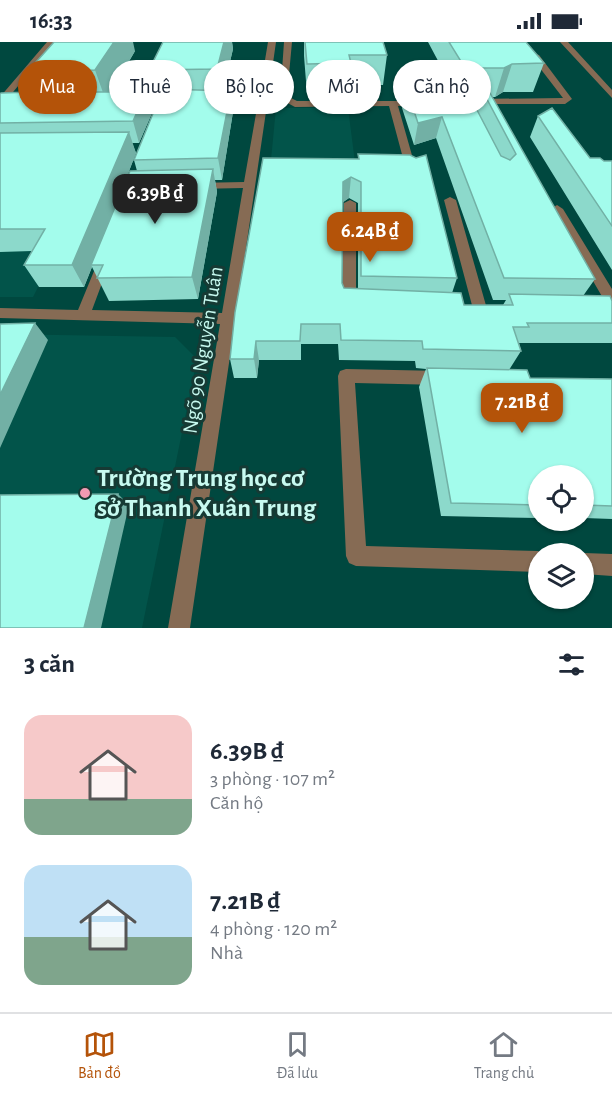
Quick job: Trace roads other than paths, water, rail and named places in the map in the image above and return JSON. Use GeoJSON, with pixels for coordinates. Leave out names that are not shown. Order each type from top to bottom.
{"type":"FeatureCollection","features":[{"type":"Feature","properties":{"kind":"street"},"geometry":{"type":"LineString","coordinates":[[0,102],[51,42]]}},
{"type":"Feature","properties":{"kind":"street","name":"Ngõ 90 Nguyễn Tuân"},"geometry":{"type":"LineString","coordinates":[[269,60],[272,42]]}},
{"type":"Feature","properties":{"kind":"street"},"geometry":{"type":"LineString","coordinates":[[288,42],[283,97],[287,102],[295,104],[393,103]]}},
{"type":"Feature","properties":{"kind":"street"},"geometry":{"type":"LineString","coordinates":[[490,42],[536,57],[568,99],[565,101],[491,102]]}},
{"type":"Feature","properties":{"kind":"street"},"geometry":{"type":"LineString","coordinates":[[564,42],[612,95]]}},
{"type":"Feature","properties":{"kind":"street"},"geometry":{"type":"LineString","coordinates":[[546,101],[552,111]]}},
{"type":"Feature","properties":{"kind":"street"},"geometry":{"type":"LineString","coordinates":[[0,107],[12,107]]}},
{"type":"Feature","properties":{"kind":"street","name":"Ngõ 90 Nguyễn Tuân"},"geometry":{"type":"LineString","coordinates":[[178,628],[262,114]]}},
{"type":"Feature","properties":{"kind":"street"},"geometry":{"type":"LineString","coordinates":[[396,114],[412,174]]}},
{"type":"Feature","properties":{"kind":"street"},"geometry":{"type":"LineString","coordinates":[[180,187],[251,185]]}},
{"type":"Feature","properties":{"kind":"street"},"geometry":{"type":"LineString","coordinates":[[450,201],[480,309]]}},
{"type":"Feature","properties":{"kind":"street"},"geometry":{"type":"LineString","coordinates":[[350,203],[348,304],[360,305]]}},
{"type":"Feature","properties":{"kind":"street"},"geometry":{"type":"LineString","coordinates":[[557,208],[608,307]]}},
{"type":"Feature","properties":{"kind":"street"},"geometry":{"type":"LineString","coordinates":[[83,315],[109,250]]}},
{"type":"Feature","properties":{"kind":"street"},"geometry":{"type":"LineString","coordinates":[[0,314],[229,319]]}},
{"type":"Feature","properties":{"kind":"street"},"geometry":{"type":"LineString","coordinates":[[462,379],[346,376],[356,556],[528,562]]}},
{"type":"Feature","properties":{"kind":"street"},"geometry":{"type":"LineString","coordinates":[[594,564],[612,565]]}},
{"type":"Feature","properties":{"kind":"place","name":"Trường Trung học cơ sở Thanh Xuân Trung"},"geometry":{"type":"Point","coordinates":[85,493]}}]}
